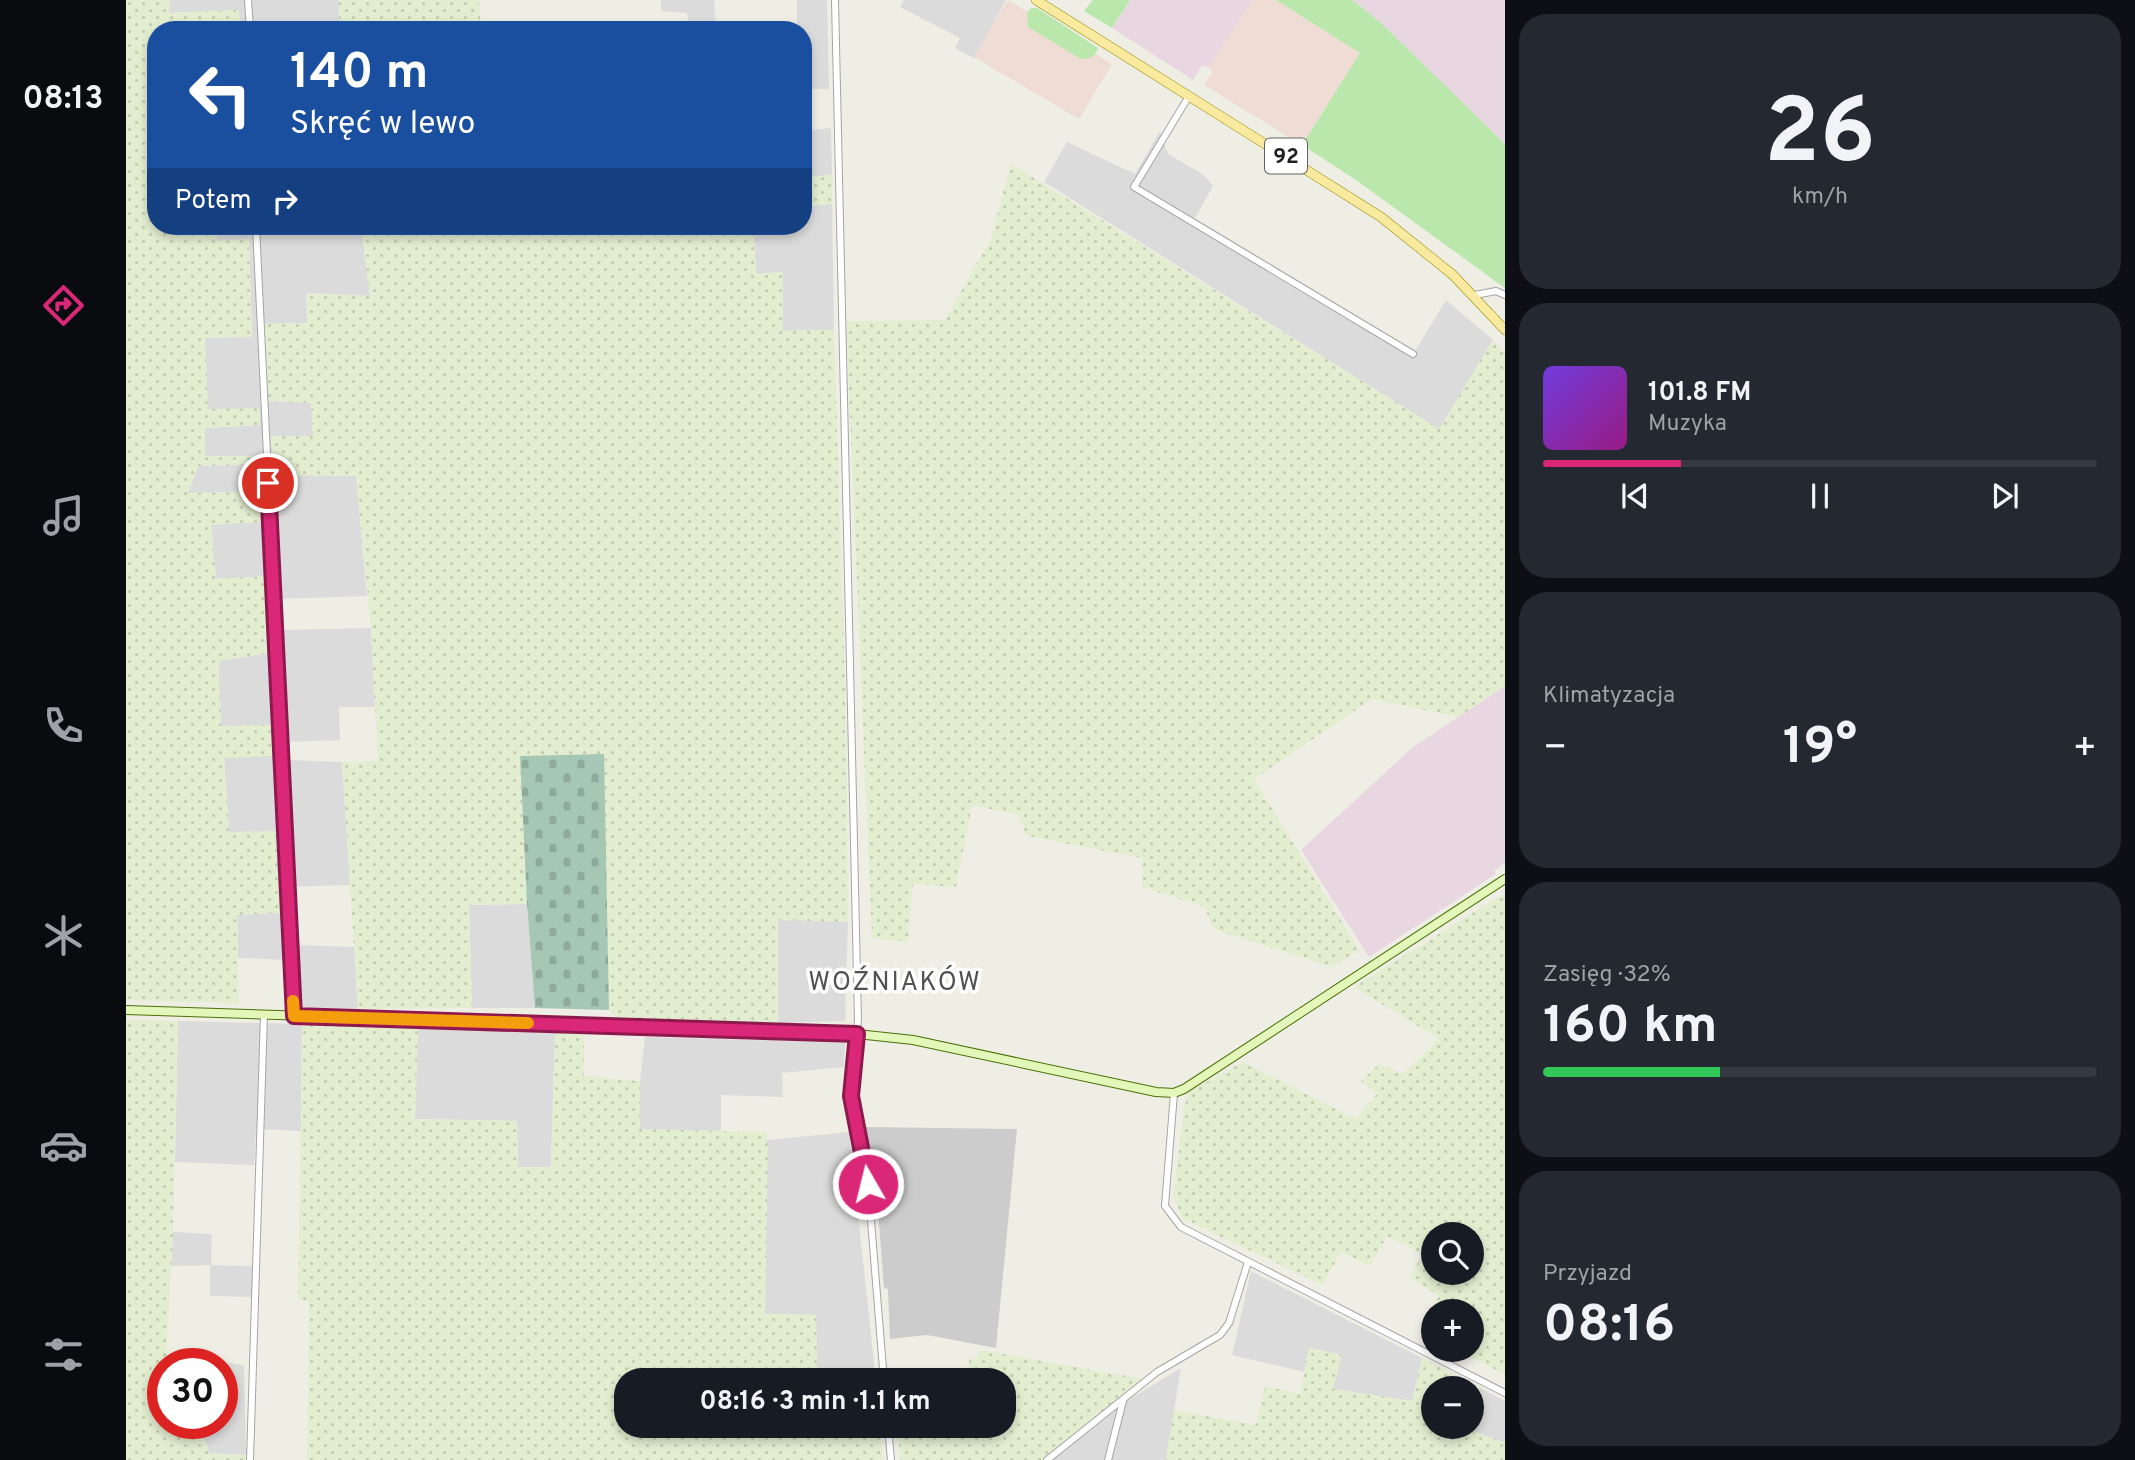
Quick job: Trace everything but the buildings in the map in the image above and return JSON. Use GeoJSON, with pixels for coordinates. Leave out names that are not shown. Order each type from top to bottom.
{"type":"FeatureCollection","features":[{"type":"Feature","properties":{"kind":"main road","name":"92"},"geometry":{"type":"LineString","coordinates":[[1036,0],[1381,217],[1432,256],[1475,295],[1505,330]]}},
{"type":"Feature","properties":{"kind":"street"},"geometry":{"type":"LineString","coordinates":[[248,0],[249,21]]}},
{"type":"Feature","properties":{"kind":"street"},"geometry":{"type":"LineString","coordinates":[[835,0],[858,1020],[851,1096],[868,1184],[883,1368]]}},
{"type":"Feature","properties":{"kind":"street"},"geometry":{"type":"LineString","coordinates":[[1189,96],[1134,187],[1413,354]]}},
{"type":"Feature","properties":{"kind":"street"},"geometry":{"type":"LineString","coordinates":[[256,235],[294,1016]]}},
{"type":"Feature","properties":{"kind":"street"},"geometry":{"type":"LineString","coordinates":[[1475,295],[1496,291],[1505,295]]}},
{"type":"Feature","properties":{"kind":"street"},"geometry":{"type":"LineString","coordinates":[[126,1010],[857,1034],[913,1040],[1156,1092],[1174,1093],[1505,879]]}},
{"type":"Feature","properties":{"kind":"street"},"geometry":{"type":"LineString","coordinates":[[250,1460],[264,1014]]}},
{"type":"Feature","properties":{"kind":"street"},"geometry":{"type":"LineString","coordinates":[[1174,1093],[1165,1206],[1181,1227],[1505,1393]]}},
{"type":"Feature","properties":{"kind":"street"},"geometry":{"type":"LineString","coordinates":[[1047,1460],[1157,1372],[1220,1335],[1229,1323],[1248,1262]]}},
{"type":"Feature","properties":{"kind":"street"},"geometry":{"type":"LineString","coordinates":[[1108,1460],[1124,1399]]}},
{"type":"Feature","properties":{"kind":"street"},"geometry":{"type":"LineString","coordinates":[[889,1438],[891,1460]]}},
{"type":"Feature","properties":{"kind":"shaded area"},"geometry":{"type":"Polygon","coordinates":[[[170,0],[338,0],[339,21],[240,21],[239,10],[169,13],[170,0]]]}},
{"type":"Feature","properties":{"kind":"shaded area"},"geometry":{"type":"Polygon","coordinates":[[[661,0],[714,0],[715,21],[688,21],[687,13],[661,11],[661,0]]]}},
{"type":"Feature","properties":{"kind":"shaded area"},"geometry":{"type":"Polygon","coordinates":[[[797,0],[827,0],[829,89],[812,89],[812,21],[797,21],[797,0]]]}},
{"type":"Feature","properties":{"kind":"shaded area"},"geometry":{"type":"Polygon","coordinates":[[[904,0],[1006,0],[975,59],[955,48],[960,38],[900,7],[904,0]]]}},
{"type":"Feature","properties":{"kind":"shaded area"},"geometry":{"type":"Polygon","coordinates":[[[1008,0],[1112,64],[1079,119],[974,57],[1008,0]]]}},
{"type":"Feature","properties":{"kind":"shaded area"},"geometry":{"type":"Polygon","coordinates":[[[1130,0],[1253,0],[1208,68],[1202,65],[1193,80],[1112,28],[1130,0]]]}},
{"type":"Feature","properties":{"kind":"shaded area"},"geometry":{"type":"Polygon","coordinates":[[[1253,0],[1276,0],[1360,53],[1302,145],[1204,85],[1213,72],[1208,68],[1253,0]]]}},
{"type":"Feature","properties":{"kind":"shaded area"},"geometry":{"type":"Polygon","coordinates":[[[1352,0],[1505,0],[1505,144],[1380,22],[1352,0]]]}},
{"type":"Feature","properties":{"kind":"shaded area"},"geometry":{"type":"Polygon","coordinates":[[[831,128],[832,175],[812,177],[812,130],[831,128]]]}},
{"type":"Feature","properties":{"kind":"shaded area"},"geometry":{"type":"Polygon","coordinates":[[[1160,131],[1168,154],[1204,175],[1213,186],[1195,218],[1415,351],[1446,300],[1493,340],[1440,430],[1044,182],[1067,142],[1135,174],[1160,131]]]}},
{"type":"Feature","properties":{"kind":"shaded area"},"geometry":{"type":"Polygon","coordinates":[[[832,204],[834,330],[783,331],[783,272],[756,274],[754,235],[812,235],[812,205],[832,204]]]}},
{"type":"Feature","properties":{"kind":"shaded area"},"geometry":{"type":"Polygon","coordinates":[[[216,235],[362,235],[370,296],[307,293],[307,323],[263,324],[267,401],[311,402],[313,436],[272,474],[356,476],[367,596],[278,599],[280,630],[371,628],[375,707],[339,707],[340,740],[286,742],[287,760],[342,762],[350,885],[284,887],[282,831],[229,833],[224,757],[274,726],[221,726],[219,696],[219,660],[269,653],[267,576],[216,579],[211,525],[261,492],[188,493],[198,466],[261,464],[262,456],[205,457],[205,428],[260,425],[259,408],[208,410],[205,338],[252,336],[249,240],[217,241],[216,235]]]}},
{"type":"Feature","properties":{"kind":"shaded area"},"geometry":{"type":"Polygon","coordinates":[[[1505,686],[1505,863],[1494,871],[1496,874],[1369,957],[1301,850],[1412,748],[1505,686]]]}},
{"type":"Feature","properties":{"kind":"shaded area"},"geometry":{"type":"Polygon","coordinates":[[[527,904],[535,1008],[472,1008],[469,905],[527,904]]]}},
{"type":"Feature","properties":{"kind":"shaded area"},"geometry":{"type":"Polygon","coordinates":[[[285,912],[286,960],[238,958],[237,915],[285,912]]]}},
{"type":"Feature","properties":{"kind":"shaded area"},"geometry":{"type":"Polygon","coordinates":[[[778,919],[848,922],[845,1021],[778,1023],[778,919]]]}},
{"type":"Feature","properties":{"kind":"shaded area"},"geometry":{"type":"Polygon","coordinates":[[[299,945],[354,947],[358,1009],[300,1007],[299,945]]]}},
{"type":"Feature","properties":{"kind":"shaded area"},"geometry":{"type":"Polygon","coordinates":[[[178,1021],[302,1024],[301,1131],[256,1129],[254,1165],[175,1162],[178,1021]]]}},
{"type":"Feature","properties":{"kind":"shaded area"},"geometry":{"type":"Polygon","coordinates":[[[418,1028],[555,1032],[551,1167],[518,1167],[517,1121],[415,1119],[418,1028]]]}},
{"type":"Feature","properties":{"kind":"shaded area"},"geometry":{"type":"Polygon","coordinates":[[[645,1037],[845,1043],[844,1067],[782,1073],[783,1097],[721,1095],[721,1131],[640,1129],[640,1081],[645,1037]]]}},
{"type":"Feature","properties":{"kind":"shaded area"},"geometry":{"type":"Polygon","coordinates":[[[864,1127],[1017,1129],[996,1348],[927,1335],[890,1339],[888,1289],[884,1288],[875,1172],[864,1127]]]}},
{"type":"Feature","properties":{"kind":"shaded area"},"geometry":{"type":"Polygon","coordinates":[[[849,1132],[875,1368],[817,1368],[816,1315],[765,1314],[767,1140],[849,1132]]]}},
{"type":"Feature","properties":{"kind":"shaded area"},"geometry":{"type":"Polygon","coordinates":[[[173,1232],[212,1234],[211,1265],[254,1266],[253,1297],[210,1296],[210,1265],[171,1266],[173,1232]]]}},
{"type":"Feature","properties":{"kind":"shaded area"},"geometry":{"type":"Polygon","coordinates":[[[1251,1271],[1421,1357],[1421,1362],[1413,1401],[1332,1389],[1341,1355],[1309,1348],[1304,1372],[1232,1355],[1251,1271]]]}},
{"type":"Feature","properties":{"kind":"shaded area"},"geometry":{"type":"Polygon","coordinates":[[[238,1364],[244,1365],[246,1455],[209,1453],[205,1439],[238,1439],[238,1364]]]}},
{"type":"Feature","properties":{"kind":"shaded area"},"geometry":{"type":"Polygon","coordinates":[[[1181,1368],[1166,1460],[1053,1460],[1130,1399],[1181,1368]]]}},
{"type":"Feature","properties":{"kind":"shaded area"},"geometry":{"type":"Polygon","coordinates":[[[1484,1390],[1505,1401],[1505,1443],[1484,1435],[1484,1390]]]}},
{"type":"Feature","properties":{"kind":"green space"},"geometry":{"type":"Polygon","coordinates":[[[126,0],[170,0],[169,13],[239,10],[240,21],[147,21],[147,235],[216,235],[217,241],[249,239],[252,337],[205,338],[208,409],[259,408],[260,425],[205,428],[205,456],[263,456],[261,464],[198,466],[188,493],[261,492],[264,522],[211,525],[216,579],[268,576],[269,653],[219,661],[221,726],[274,725],[274,756],[224,758],[229,832],[282,831],[285,912],[237,915],[239,1003],[126,1000],[126,0]]]}},
{"type":"Feature","properties":{"kind":"green space"},"geometry":{"type":"Polygon","coordinates":[[[338,0],[479,0],[480,21],[339,21],[338,0]]]}},
{"type":"Feature","properties":{"kind":"green space"},"geometry":{"type":"Polygon","coordinates":[[[1093,0],[1130,0],[1112,28],[1084,11],[1093,0]]]}},
{"type":"Feature","properties":{"kind":"green space"},"geometry":{"type":"Polygon","coordinates":[[[1276,0],[1352,0],[1380,22],[1505,144],[1505,288],[1356,180],[1302,145],[1360,53],[1276,0]]]}},
{"type":"Feature","properties":{"kind":"green space"},"geometry":{"type":"Polygon","coordinates":[[[1031,8],[1037,8],[1098,48],[1096,53],[1090,58],[1081,59],[1028,27],[1027,13],[1031,8]]]}},
{"type":"Feature","properties":{"kind":"green space"},"geometry":{"type":"Polygon","coordinates":[[[1011,164],[1439,429],[1493,340],[1505,354],[1505,686],[1458,717],[1372,699],[1254,779],[1359,950],[1331,967],[1213,929],[1205,907],[1142,887],[1142,858],[1027,836],[1018,815],[972,805],[956,887],[913,884],[908,942],[872,938],[846,321],[945,320],[991,238],[1011,164]]]}},
{"type":"Feature","properties":{"kind":"green space"},"geometry":{"type":"Polygon","coordinates":[[[832,175],[832,204],[812,205],[812,177],[832,175]]]}},
{"type":"Feature","properties":{"kind":"green space"},"geometry":{"type":"Polygon","coordinates":[[[362,235],[754,235],[756,274],[783,272],[783,331],[834,330],[847,753],[848,922],[778,920],[778,1023],[615,1017],[609,1010],[603,754],[520,757],[527,904],[469,905],[472,1008],[358,1009],[342,762],[378,761],[371,628],[356,476],[272,475],[271,436],[313,436],[311,403],[267,401],[263,324],[307,323],[306,293],[370,296],[362,235]]]}},
{"type":"Feature","properties":{"kind":"green space"},"geometry":{"type":"Polygon","coordinates":[[[604,754],[609,1010],[535,1008],[520,756],[604,754]]]}},
{"type":"Feature","properties":{"kind":"green space"},"geometry":{"type":"Polygon","coordinates":[[[1503,894],[1505,1374],[1481,1362],[1484,1362],[1484,1299],[1437,1299],[1439,1296],[1421,1285],[1484,1285],[1484,1222],[1421,1222],[1421,1253],[1387,1236],[1370,1266],[1341,1252],[1323,1285],[1183,1219],[1173,1197],[1188,1092],[1243,1062],[1356,1119],[1377,1094],[1361,1081],[1379,1064],[1403,1074],[1439,1039],[1354,987],[1503,894]]]}},
{"type":"Feature","properties":{"kind":"green space"},"geometry":{"type":"Polygon","coordinates":[[[126,1020],[178,1021],[173,1232],[167,1348],[147,1348],[147,1439],[206,1439],[209,1453],[246,1455],[246,1460],[126,1460],[126,1020]]]}},
{"type":"Feature","properties":{"kind":"green space"},"geometry":{"type":"Polygon","coordinates":[[[302,1024],[418,1028],[415,1119],[517,1121],[518,1167],[551,1167],[555,1032],[584,1035],[584,1076],[640,1081],[640,1129],[766,1132],[765,1314],[816,1315],[817,1368],[614,1368],[614,1438],[881,1438],[883,1460],[307,1460],[309,1301],[298,1300],[302,1024]]]}},
{"type":"Feature","properties":{"kind":"green space"},"geometry":{"type":"Polygon","coordinates":[[[1421,1256],[1421,1285],[1410,1278],[1421,1256]]]}},
{"type":"Feature","properties":{"kind":"green space"},"geometry":{"type":"Polygon","coordinates":[[[1309,1348],[1342,1355],[1333,1389],[1412,1401],[1421,1362],[1430,1362],[1457,1376],[1421,1376],[1421,1439],[1484,1439],[1484,1435],[1505,1443],[1505,1460],[1166,1460],[1174,1410],[1256,1425],[1265,1386],[1300,1394],[1309,1348]]]}},
{"type":"Feature","properties":{"kind":"green space"},"geometry":{"type":"Polygon","coordinates":[[[980,1350],[1143,1379],[1043,1460],[900,1460],[899,1438],[1016,1438],[1016,1368],[969,1368],[969,1359],[977,1358],[980,1350]]]}},
{"type":"Feature","properties":{"kind":"slow traffic"},"geometry":{"type":"LineString","coordinates":[[293,1001],[294,1016],[528,1023]]}},
{"type":"Feature","properties":{"kind":"district","name":"WOŹNIAKÓW"},"geometry":{"type":"Point","coordinates":[895,981]}},
{"type":"Feature","properties":{"kind":"route"},"geometry":{"type":"LineString","coordinates":[[268,483],[294,1016],[857,1034],[853,1053],[851,1096],[868,1184]]}}]}
